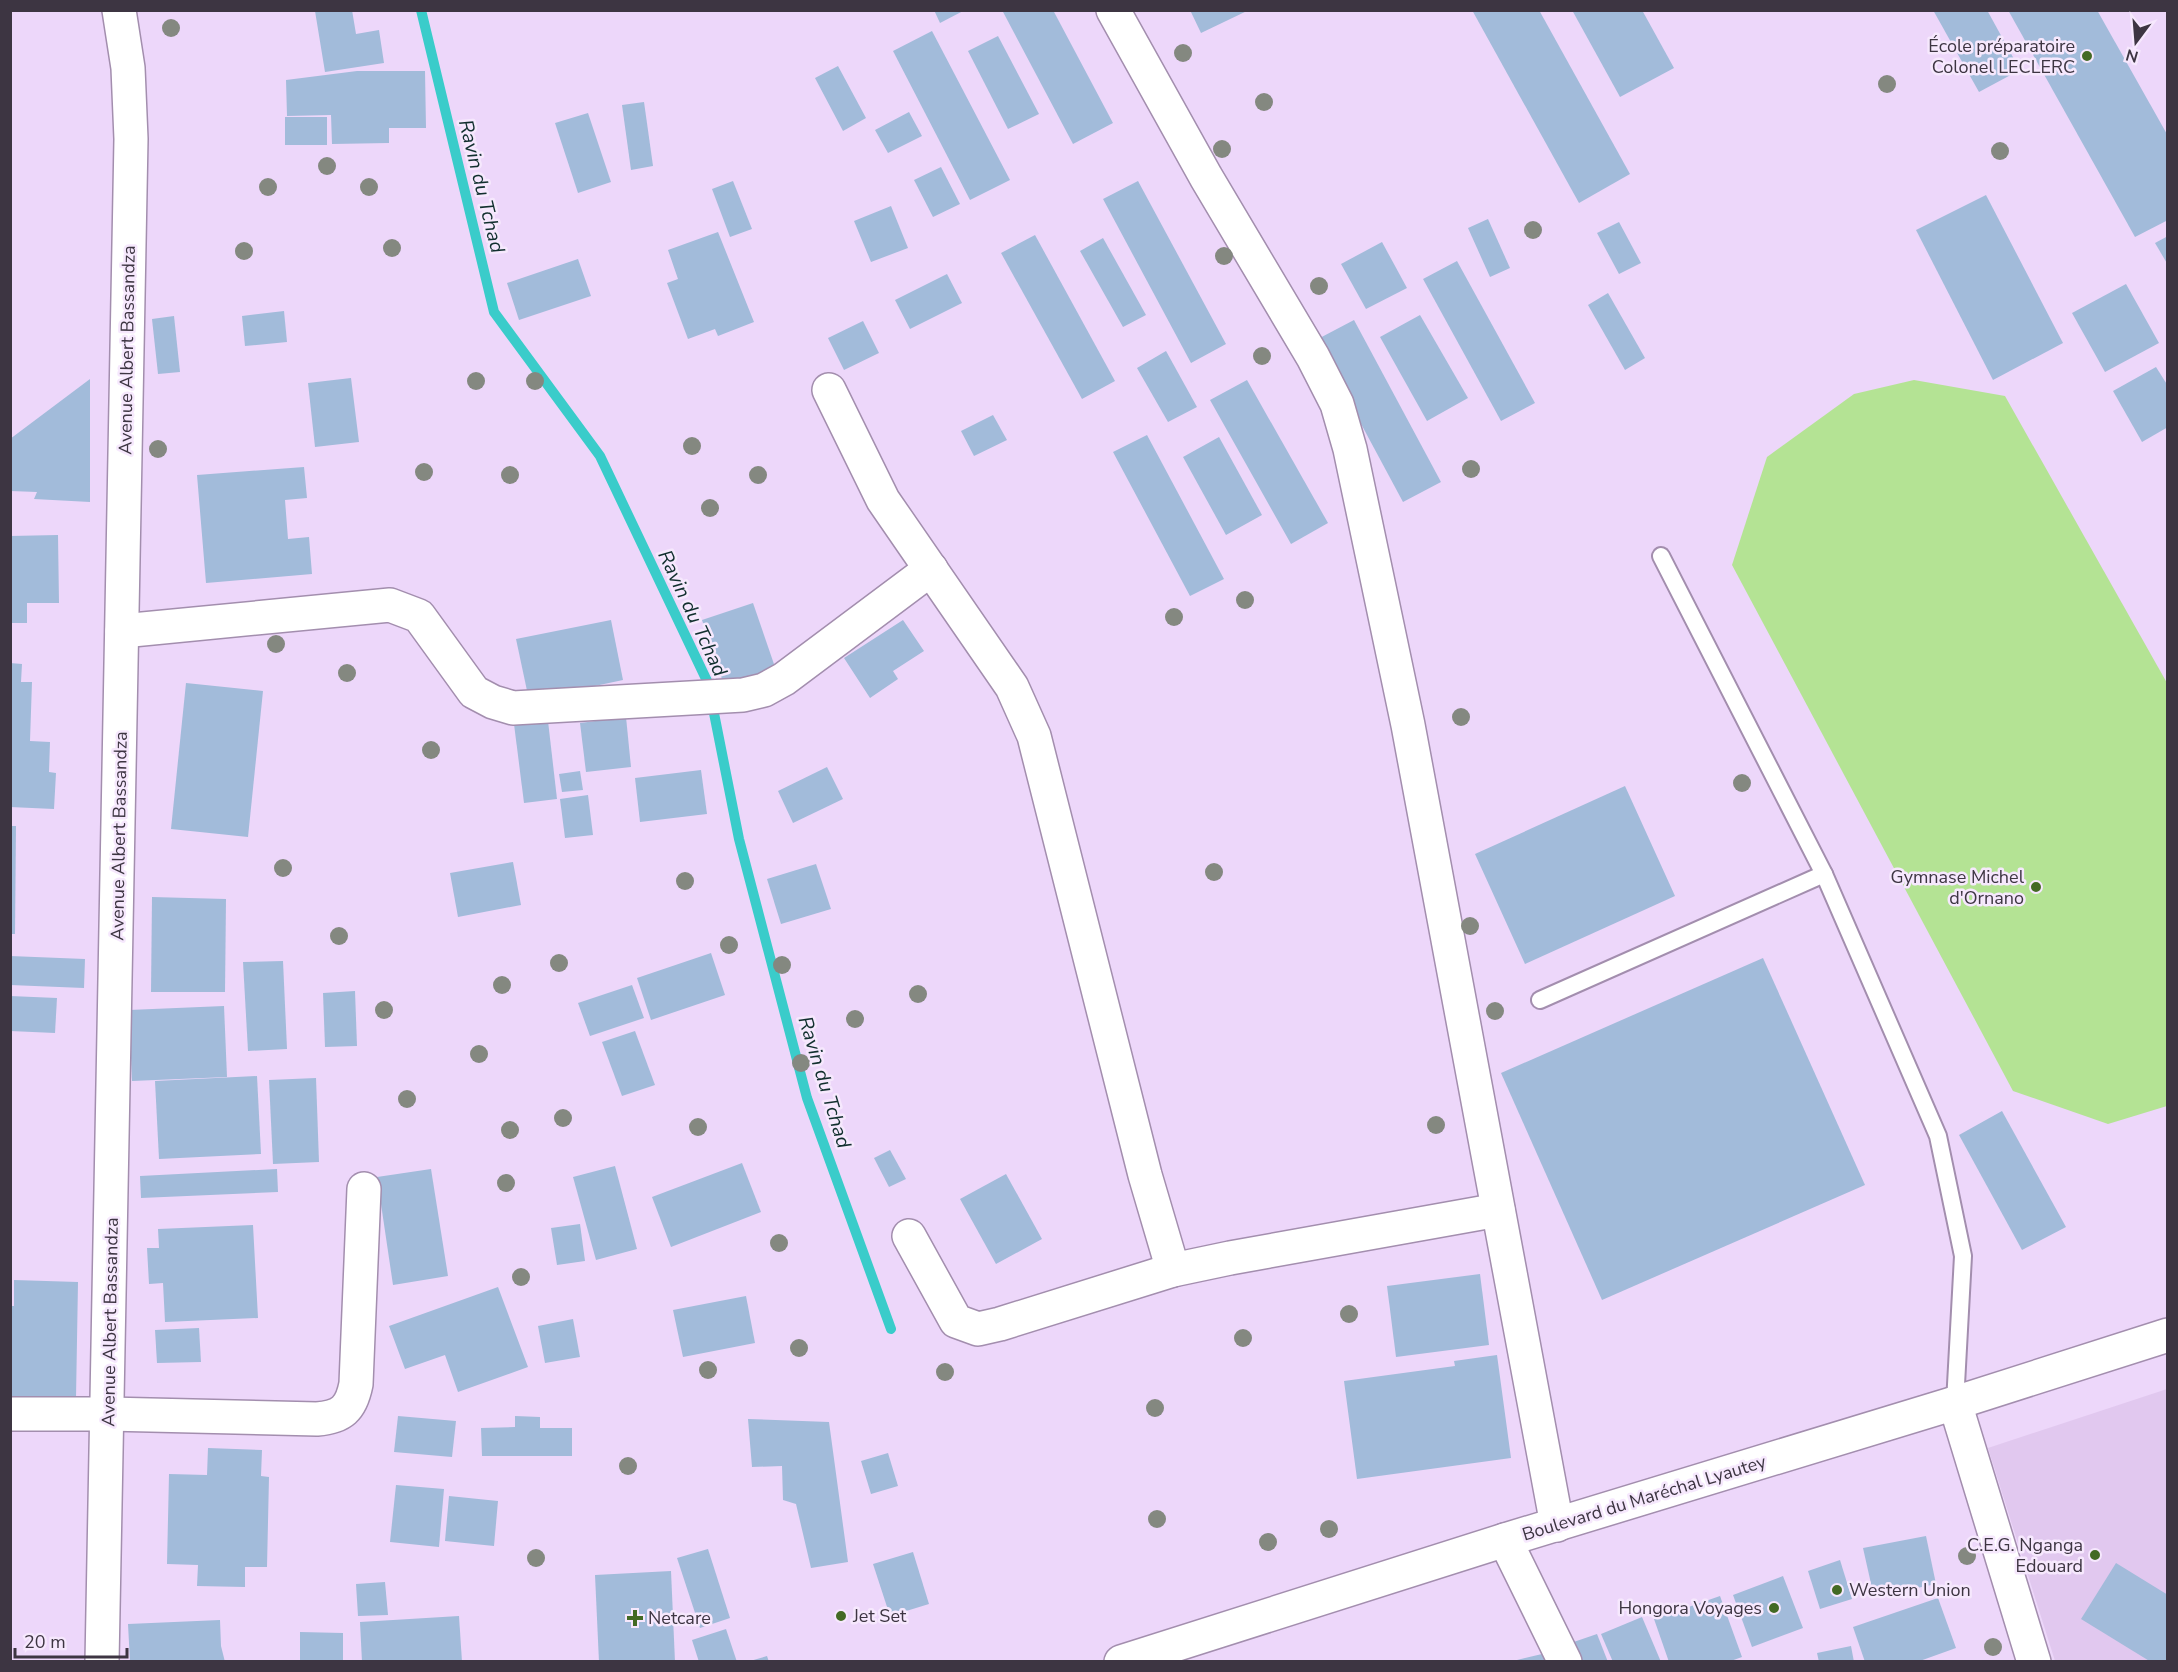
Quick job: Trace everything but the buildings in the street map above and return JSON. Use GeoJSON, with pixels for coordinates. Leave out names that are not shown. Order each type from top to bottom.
{"type":"FeatureCollection","features":[{"type":"Feature","properties":{"kind":"street","name":"Avenue Albert Bassandza"},"geometry":{"type":"LineString","coordinates":[[102,1662],[131,139],[128,68],[119,10]]}},
{"type":"Feature","properties":{"kind":"street"},"geometry":{"type":"LineString","coordinates":[[1113,10],[1206,177],[1313,357],[1337,404],[1353,460],[1408,725],[1557,1525]]}},
{"type":"Feature","properties":{"kind":"street"},"geometry":{"type":"LineString","coordinates":[[829,390],[883,500],[1012,687],[1034,736],[1145,1175],[1173,1270]]}},
{"type":"Feature","properties":{"kind":"street"},"geometry":{"type":"LineString","coordinates":[[122,631],[390,605],[419,616],[474,692],[493,702],[513,708],[743,695],[764,690],[783,679],[931,569]]}},
{"type":"Feature","properties":{"kind":"street"},"geometry":{"type":"LineString","coordinates":[[10,1414],[317,1419],[332,1418],[345,1410],[353,1398],[356,1384],[363,1189]]}},
{"type":"Feature","properties":{"kind":"street"},"geometry":{"type":"LineString","coordinates":[[909,1236],[956,1321],[978,1329],[1173,1270],[1498,1210]]}},
{"type":"Feature","properties":{"kind":"street","name":"Boulevard du Maréchal Lyautey"},"geometry":{"type":"LineString","coordinates":[[1121,1662],[1505,1540],[1955,1403],[2168,1335]]}},
{"type":"Feature","properties":{"kind":"street"},"geometry":{"type":"LineString","coordinates":[[1955,1403],[2024,1659]]}},
{"type":"Feature","properties":{"kind":"street"},"geometry":{"type":"LineString","coordinates":[[1505,1540],[1565,1662]]}},
{"type":"Feature","properties":{"kind":"lane"},"geometry":{"type":"LineString","coordinates":[[1661,556],[1824,874],[1938,1136],[1963,1256],[1955,1403]]}},
{"type":"Feature","properties":{"kind":"lane"},"geometry":{"type":"LineString","coordinates":[[1540,1000],[1824,874]]}},
{"type":"Feature","properties":{"kind":"shaded area","name":"C.E.G. Nganga Edouard"},"geometry":{"type":"Polygon","coordinates":[[[2167,1389],[2167,1661],[2055,1661],[1988,1448],[2167,1389]]]}},
{"type":"Feature","properties":{"kind":"green space","name":"Gymnase Michel d'Ornano"},"geometry":{"type":"Polygon","coordinates":[[[1914,380],[2005,396],[2167,683],[2167,1106],[2108,1124],[2013,1091],[1732,565],[1767,457],[1854,394],[1914,380]]]}},
{"type":"Feature","properties":{"kind":"waterway","name":"Ravin du Tchad"},"geometry":{"type":"LineString","coordinates":[[421,10],[494,312],[600,456],[708,683],[739,839],[807,1098],[891,1329]]}},
{"type":"Feature","properties":{"kind":"place","name":"École préparatoire Colonel LECLERC"},"geometry":{"type":"Point","coordinates":[2087,56]}},
{"type":"Feature","properties":{"kind":"place","name":"Gymnase Michel d'Ornano"},"geometry":{"type":"Point","coordinates":[2036,887]}},
{"type":"Feature","properties":{"kind":"place","name":"C.E.G. Nganga Edouard"},"geometry":{"type":"Point","coordinates":[2095,1555]}},
{"type":"Feature","properties":{"kind":"place","name":"Western Union"},"geometry":{"type":"Point","coordinates":[1837,1590]}},
{"type":"Feature","properties":{"kind":"place","name":"Hongora Voyages"},"geometry":{"type":"Point","coordinates":[1774,1608]}},
{"type":"Feature","properties":{"kind":"place","name":"Jet Set"},"geometry":{"type":"Point","coordinates":[841,1616]}},
{"type":"Feature","properties":{"kind":"place","name":"Netcare"},"geometry":{"type":"Point","coordinates":[635,1618]}}]}
